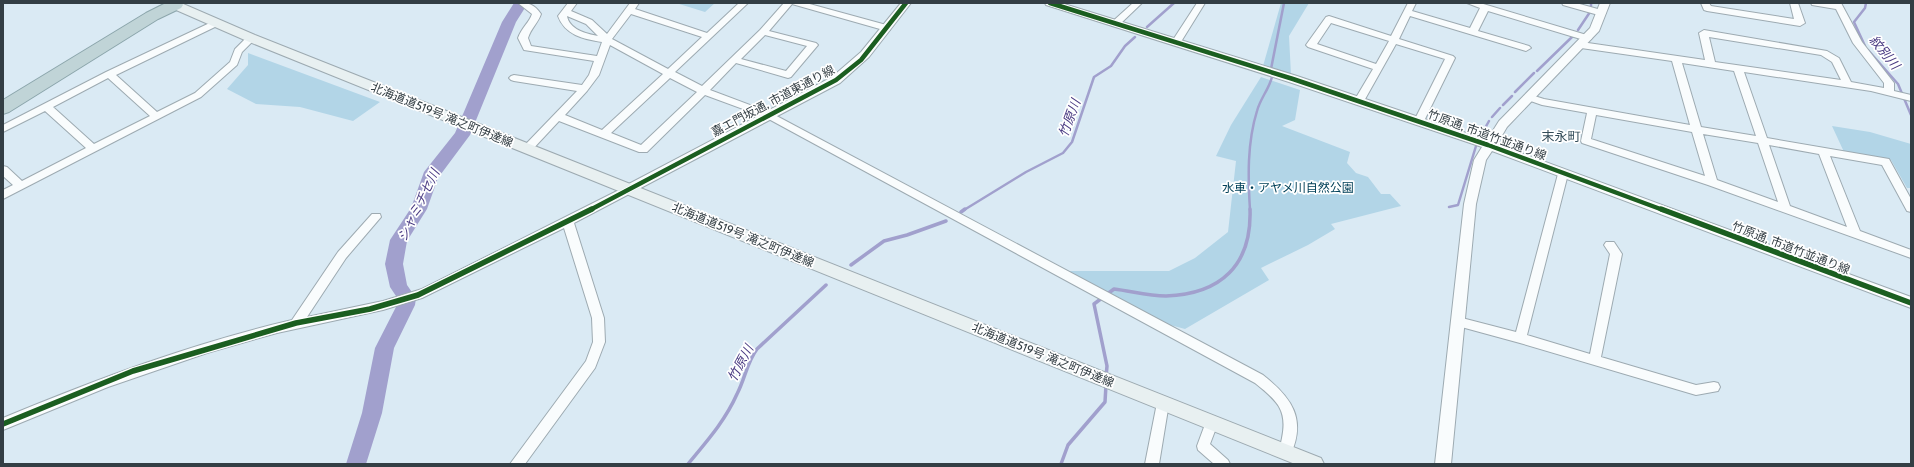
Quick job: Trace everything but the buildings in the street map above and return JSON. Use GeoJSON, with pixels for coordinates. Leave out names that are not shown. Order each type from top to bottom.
{"type":"FeatureCollection","features":[{"type":"Feature","properties":{"kind":"highway"},"geometry":{"type":"LineString","coordinates":[[3,99],[170,4]]}},
{"type":"Feature","properties":{"kind":"highway"},"geometry":{"type":"LineString","coordinates":[[3,108],[170,4]]}},
{"type":"Feature","properties":{"kind":"main road","name":"北海道道519号 滝之町伊達線"},"geometry":{"type":"LineString","coordinates":[[170,4],[255,40],[1315,464]]}},
{"type":"Feature","properties":{"kind":"street"},"geometry":{"type":"LineString","coordinates":[[522,3],[532,8],[537,14],[535,20],[526,29],[523,38],[528,48],[600,59]]}},
{"type":"Feature","properties":{"kind":"street"},"geometry":{"type":"LineString","coordinates":[[573,3],[562,16],[563,20],[568,26],[574,31],[592,38],[607,40]]}},
{"type":"Feature","properties":{"kind":"street"},"geometry":{"type":"LineString","coordinates":[[604,134],[744,3]]}},
{"type":"Feature","properties":{"kind":"street"},"geometry":{"type":"LineString","coordinates":[[559,116],[644,150],[763,32],[789,3]]}},
{"type":"Feature","properties":{"kind":"street"},"geometry":{"type":"LineString","coordinates":[[796,3],[822,6],[887,28]]}},
{"type":"Feature","properties":{"kind":"street","name":"嘉エ門坂通, 市道東通り線"},"geometry":{"type":"LineString","coordinates":[[628,189],[836,80],[862,60],[906,3]]}},
{"type":"Feature","properties":{"kind":"street","name":"竹原通, 市道竹並通り線"},"geometry":{"type":"LineString","coordinates":[[1050,3],[1359,101],[1488,145],[1911,303]]}},
{"type":"Feature","properties":{"kind":"street"},"geometry":{"type":"LineString","coordinates":[[1115,24],[1138,3]]}},
{"type":"Feature","properties":{"kind":"street"},"geometry":{"type":"LineString","coordinates":[[1176,43],[1201,3]]}},
{"type":"Feature","properties":{"kind":"street"},"geometry":{"type":"LineString","coordinates":[[1359,101],[1394,40],[1412,3]]}},
{"type":"Feature","properties":{"kind":"street"},"geometry":{"type":"LineString","coordinates":[[1471,3],[1584,41],[1710,65],[1848,85],[1906,96]]}},
{"type":"Feature","properties":{"kind":"street"},"geometry":{"type":"LineString","coordinates":[[1443,464],[1470,204],[1476,174],[1480,160],[1488,145],[1503,124],[1595,29],[1603,8],[1566,3]]}},
{"type":"Feature","properties":{"kind":"street"},"geometry":{"type":"LineString","coordinates":[[1705,3],[1707,8],[1800,23],[1794,3]]}},
{"type":"Feature","properties":{"kind":"street"},"geometry":{"type":"LineString","coordinates":[[1815,3],[1837,5],[1858,43],[1889,83],[1889,92]]}},
{"type":"Feature","properties":{"kind":"street"},"geometry":{"type":"LineString","coordinates":[[527,149],[584,89],[594,75],[607,40],[632,6],[708,36]]}},
{"type":"Feature","properties":{"kind":"street"},"geometry":{"type":"LineString","coordinates":[[1472,33],[1485,7]]}},
{"type":"Feature","properties":{"kind":"street"},"geometry":{"type":"LineString","coordinates":[[566,12],[589,22],[607,40],[669,73],[703,91],[768,116],[1259,379],[1277,393],[1291,414],[1291,428],[1285,452]]}},
{"type":"Feature","properties":{"kind":"street"},"geometry":{"type":"LineString","coordinates":[[1408,13],[1526,48]]}},
{"type":"Feature","properties":{"kind":"street"},"geometry":{"type":"LineString","coordinates":[[1378,68],[1311,45],[1329,19],[1450,58],[1419,121]]}},
{"type":"Feature","properties":{"kind":"street"},"geometry":{"type":"LineString","coordinates":[[3,128],[109,74],[216,23]]}},
{"type":"Feature","properties":{"kind":"street"},"geometry":{"type":"LineString","coordinates":[[735,60],[788,75],[813,45],[763,32]]}},
{"type":"Feature","properties":{"kind":"street"},"geometry":{"type":"LineString","coordinates":[[1710,65],[1704,32],[1824,52],[1836,60],[1848,85]]}},
{"type":"Feature","properties":{"kind":"street"},"geometry":{"type":"LineString","coordinates":[[3,194],[198,95],[212,85],[234,63],[238,51],[255,40]]}},
{"type":"Feature","properties":{"kind":"street"},"geometry":{"type":"LineString","coordinates":[[1676,59],[1712,182]]}},
{"type":"Feature","properties":{"kind":"street"},"geometry":{"type":"LineString","coordinates":[[1738,69],[1786,210]]}},
{"type":"Feature","properties":{"kind":"street"},"geometry":{"type":"LineString","coordinates":[[109,74],[156,116]]}},
{"type":"Feature","properties":{"kind":"street"},"geometry":{"type":"LineString","coordinates":[[514,78],[584,89]]}},
{"type":"Feature","properties":{"kind":"street"},"geometry":{"type":"LineString","coordinates":[[1528,97],[1542,102],[1592,112],[1885,162],[1911,208]]}},
{"type":"Feature","properties":{"kind":"street"},"geometry":{"type":"LineString","coordinates":[[46,107],[92,148]]}},
{"type":"Feature","properties":{"kind":"street"},"geometry":{"type":"LineString","coordinates":[[1592,112],[1586,141],[1712,182],[1911,254]]}},
{"type":"Feature","properties":{"kind":"street"},"geometry":{"type":"LineString","coordinates":[[1823,152],[1856,235]]}},
{"type":"Feature","properties":{"kind":"street"},"geometry":{"type":"LineString","coordinates":[[3,170],[20,185]]}},
{"type":"Feature","properties":{"kind":"street"},"geometry":{"type":"LineString","coordinates":[[1520,338],[1563,174]]}},
{"type":"Feature","properties":{"kind":"street"},"geometry":{"type":"LineString","coordinates":[[3,424],[83,390],[133,371],[296,323],[393,303],[418,295],[568,222],[628,189]]}},
{"type":"Feature","properties":{"kind":"street"},"geometry":{"type":"LineString","coordinates":[[296,323],[342,255],[376,217]]}},
{"type":"Feature","properties":{"kind":"street"},"geometry":{"type":"LineString","coordinates":[[517,464],[591,364],[599,349],[601,335],[598,318],[568,222]]}},
{"type":"Feature","properties":{"kind":"street"},"geometry":{"type":"LineString","coordinates":[[1595,359],[1616,254],[1610,245]]}},
{"type":"Feature","properties":{"kind":"street"},"geometry":{"type":"LineString","coordinates":[[1458,322],[1595,359],[1696,390],[1714,387]]}},
{"type":"Feature","properties":{"kind":"street"},"geometry":{"type":"LineString","coordinates":[[1152,464],[1163,404]]}},
{"type":"Feature","properties":{"kind":"street"},"geometry":{"type":"LineString","coordinates":[[1212,423],[1203,446],[1223,464]]}},
{"type":"Feature","properties":{"kind":"green space"},"geometry":{"type":"Polygon","coordinates":[[[676,3],[715,3],[705,12],[676,3]]]}},
{"type":"Feature","properties":{"kind":"green space"},"geometry":{"type":"Polygon","coordinates":[[[1281,3],[1309,3],[1289,36],[1291,75],[1263,66],[1281,3]]]}},
{"type":"Feature","properties":{"kind":"green space"},"geometry":{"type":"Polygon","coordinates":[[[248,53],[380,102],[353,121],[300,107],[256,104],[227,89],[248,65],[248,53]]]}},
{"type":"Feature","properties":{"kind":"green space","name":"水車・アヤメ川自然公園"},"geometry":{"type":"Polygon","coordinates":[[[1261,77],[1300,90],[1295,120],[1282,126],[1350,152],[1347,163],[1356,173],[1368,177],[1381,194],[1390,194],[1401,206],[1331,224],[1335,229],[1308,245],[1261,268],[1269,280],[1185,329],[1163,323],[1069,271],[1169,271],[1195,258],[1228,232],[1236,161],[1216,156],[1231,125],[1261,77]]]}},
{"type":"Feature","properties":{"kind":"green space"},"geometry":{"type":"Polygon","coordinates":[[[1832,126],[1870,132],[1911,144],[1911,188],[1907,188],[1891,160],[1844,152],[1832,126]]]}},
{"type":"Feature","properties":{"kind":"waterway","name":"シャミチセ川"},"geometry":{"type":"LineString","coordinates":[[356,464],[372,413],[385,348],[390,336],[402,316],[406,305],[407,298],[399,287],[394,264],[399,240],[419,209],[430,176],[462,135],[509,22],[521,3]]}},
{"type":"Feature","properties":{"kind":"waterway","name":"竹原川"},"geometry":{"type":"LineString","coordinates":[[1147,27],[1174,3]]}},
{"type":"Feature","properties":{"kind":"waterway"},"geometry":{"type":"LineString","coordinates":[[1271,69],[1284,3]]}},
{"type":"Feature","properties":{"kind":"waterway","name":"紋別川"},"geometry":{"type":"LineString","coordinates":[[1865,46],[1854,22],[1865,8],[1866,3]]}},
{"type":"Feature","properties":{"kind":"waterway"},"geometry":{"type":"LineString","coordinates":[[1578,30],[1590,12]]}},
{"type":"Feature","properties":{"kind":"waterway"},"geometry":{"type":"LineString","coordinates":[[1537,71],[1573,36]]}},
{"type":"Feature","properties":{"kind":"waterway","name":"竹原川"},"geometry":{"type":"LineString","coordinates":[[964,210],[1026,172],[1063,153],[1072,142],[1094,77],[1111,66],[1125,46],[1135,37]]}},
{"type":"Feature","properties":{"kind":"waterway","name":"紋別川"},"geometry":{"type":"LineString","coordinates":[[1868,50],[1898,84],[1911,115]]}},
{"type":"Feature","properties":{"kind":"waterway"},"geometry":{"type":"LineString","coordinates":[[1515,92],[1534,73]]}},
{"type":"Feature","properties":{"kind":"waterway"},"geometry":{"type":"LineString","coordinates":[[1250,209],[1249,173],[1251,135],[1258,107],[1272,77]]}},
{"type":"Feature","properties":{"kind":"waterway"},"geometry":{"type":"LineString","coordinates":[[1503,105],[1512,96]]}},
{"type":"Feature","properties":{"kind":"waterway"},"geometry":{"type":"LineString","coordinates":[[1492,117],[1500,108]]}},
{"type":"Feature","properties":{"kind":"waterway"},"geometry":{"type":"LineString","coordinates":[[1480,137],[1489,121]]}},
{"type":"Feature","properties":{"kind":"waterway"},"geometry":{"type":"LineString","coordinates":[[1449,207],[1458,205],[1476,146]]}},
{"type":"Feature","properties":{"kind":"waterway","name":"竹原川"},"geometry":{"type":"LineString","coordinates":[[961,212],[965,209]]}},
{"type":"Feature","properties":{"kind":"waterway"},"geometry":{"type":"LineString","coordinates":[[1106,377],[1107,366],[1094,304],[1114,289],[1166,296],[1185,294],[1203,289],[1217,282],[1229,273],[1239,261],[1245,246],[1249,229],[1250,209]]}},
{"type":"Feature","properties":{"kind":"waterway","name":"竹原川"},"geometry":{"type":"LineString","coordinates":[[851,265],[884,241],[907,235],[946,221]]}},
{"type":"Feature","properties":{"kind":"waterway","name":"竹原川"},"geometry":{"type":"LineString","coordinates":[[688,464],[727,413],[757,349],[826,285]]}},
{"type":"Feature","properties":{"kind":"waterway"},"geometry":{"type":"LineString","coordinates":[[1061,464],[1068,445],[1105,402],[1106,385]]}},
{"type":"Feature","properties":{"kind":"cycle path"},"geometry":{"type":"LineString","coordinates":[[3,424],[83,390],[133,371],[296,323],[370,309],[418,295],[568,222],[836,80],[861,60],[906,3]]}},
{"type":"Feature","properties":{"kind":"cycle path"},"geometry":{"type":"LineString","coordinates":[[1050,3],[1293,79],[1488,145],[1911,303]]}},
{"type":"Feature","properties":{"kind":"district","name":"末永町"},"geometry":{"type":"Point","coordinates":[1561,136]}}]}
